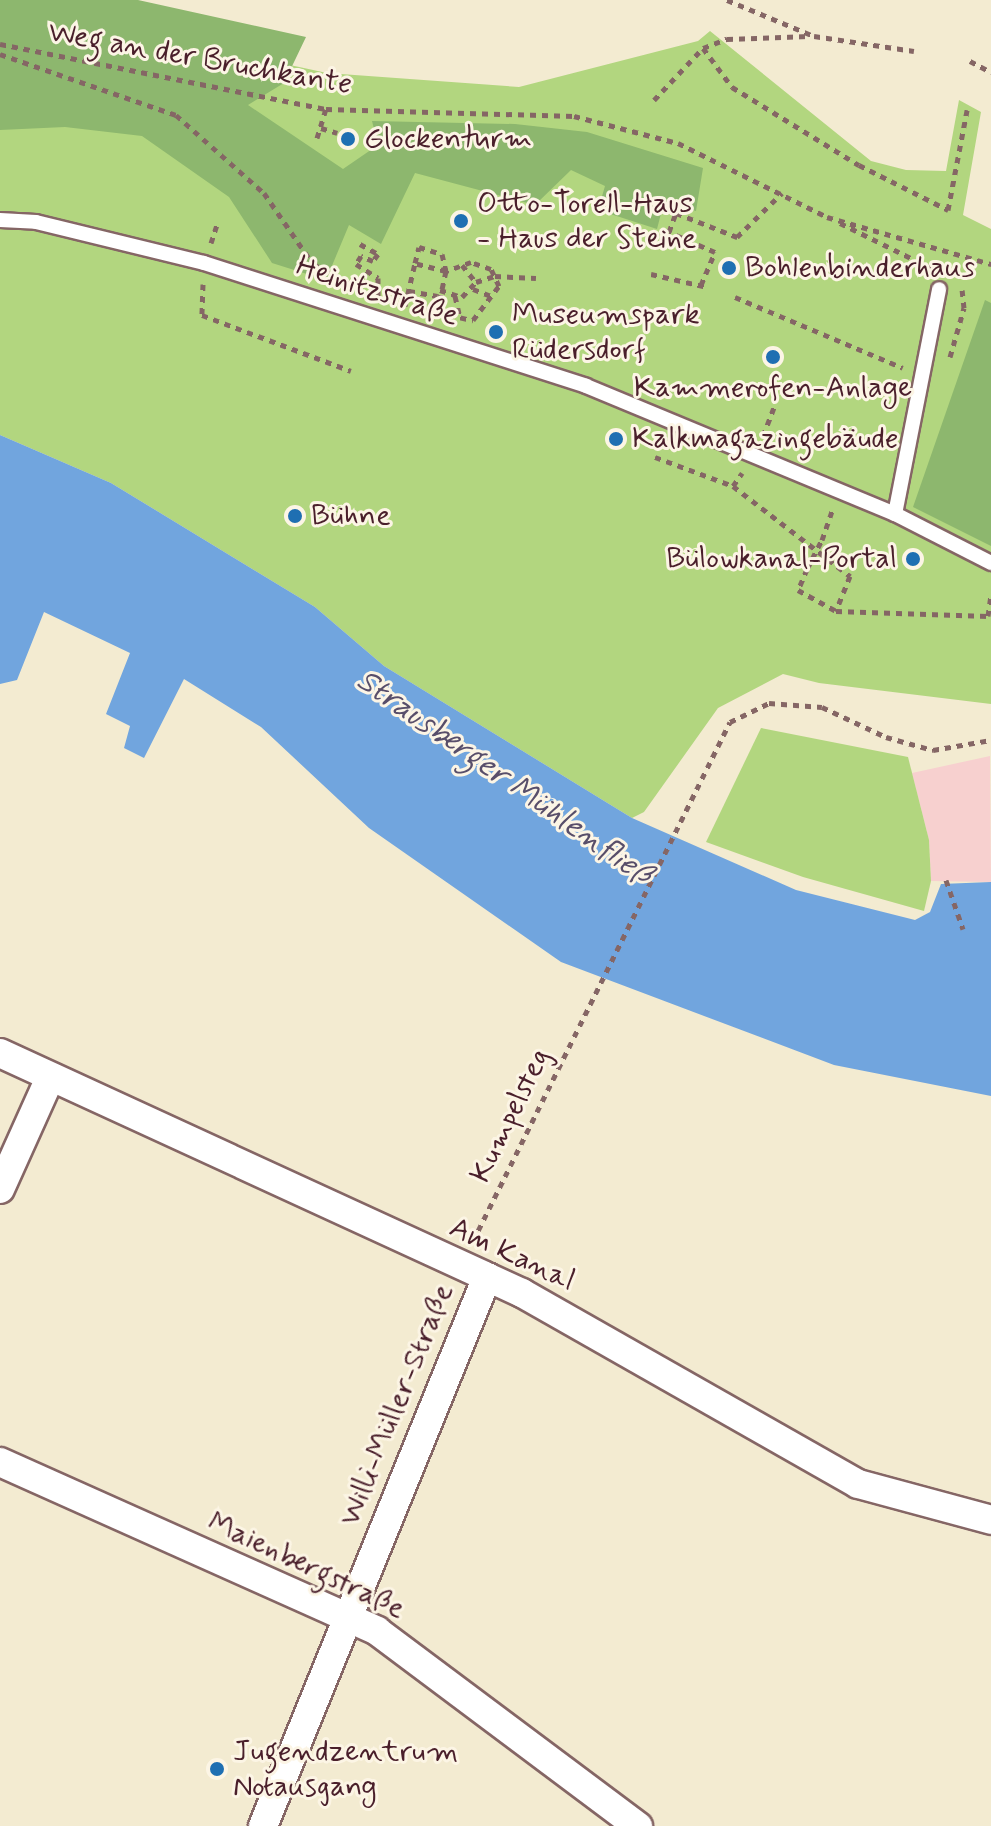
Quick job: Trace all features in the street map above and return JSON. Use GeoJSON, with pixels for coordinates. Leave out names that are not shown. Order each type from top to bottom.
{"type":"FeatureCollection","features":[{"type":"Feature","properties":{"kind":"street","name":"Am Kanal"},"geometry":{"type":"LineString","coordinates":[[0,1053],[522,1293],[858,1484],[991,1520]]}},
{"type":"Feature","properties":{"kind":"street"},"geometry":{"type":"LineString","coordinates":[[0,1189],[50,1078]]}},
{"type":"Feature","properties":{"kind":"street","name":"Willi-Müller-Straße"},"geometry":{"type":"LineString","coordinates":[[263,1826],[347,1618],[474,1272]]}},
{"type":"Feature","properties":{"kind":"street","name":"Maienbergstraße"},"geometry":{"type":"LineString","coordinates":[[0,1462],[377,1631],[638,1826]]}},
{"type":"Feature","properties":{"kind":"lane","name":"Heinitzstraße"},"geometry":{"type":"LineString","coordinates":[[0,220],[36,222],[204,263],[586,386],[895,514],[991,563]]}},
{"type":"Feature","properties":{"kind":"lane"},"geometry":{"type":"LineString","coordinates":[[895,514],[919,374],[939,289]]}},
{"type":"Feature","properties":{"kind":"path"},"geometry":{"type":"LineString","coordinates":[[727,0],[814,36]]}},
{"type":"Feature","properties":{"kind":"path"},"geometry":{"type":"LineString","coordinates":[[654,100],[703,48],[727,39],[814,36],[914,51]]}},
{"type":"Feature","properties":{"kind":"path","name":"Weg an der Bruchkante"},"geometry":{"type":"LineString","coordinates":[[0,44],[326,109],[574,116],[678,143],[827,217],[990,264]]}},
{"type":"Feature","properties":{"kind":"path"},"geometry":{"type":"LineString","coordinates":[[703,48],[732,87],[859,165],[948,210],[967,110]]}},
{"type":"Feature","properties":{"kind":"path"},"geometry":{"type":"LineString","coordinates":[[0,54],[176,115],[264,193],[313,264],[370,293],[378,319]]}},
{"type":"Feature","properties":{"kind":"path"},"geometry":{"type":"LineString","coordinates":[[970,61],[991,72]]}},
{"type":"Feature","properties":{"kind":"path"},"geometry":{"type":"LineString","coordinates":[[317,138],[326,109]]}},
{"type":"Feature","properties":{"kind":"path"},"geometry":{"type":"LineString","coordinates":[[321,128],[337,133]]}},
{"type":"Feature","properties":{"kind":"path"},"geometry":{"type":"LineString","coordinates":[[651,274],[704,286],[715,252],[669,232],[676,213],[737,237],[782,193]]}},
{"type":"Feature","properties":{"kind":"path"},"geometry":{"type":"LineString","coordinates":[[360,244],[378,254],[373,261],[361,256],[356,264],[378,278],[378,319]]}},
{"type":"Feature","properties":{"kind":"path"},"geometry":{"type":"LineString","coordinates":[[400,327],[409,291],[415,263],[419,247],[442,254],[446,271],[437,312],[473,320],[499,286],[491,269],[471,262],[446,271],[415,263]]}},
{"type":"Feature","properties":{"kind":"path"},"geometry":{"type":"LineString","coordinates":[[204,263],[202,315],[351,371]]}},
{"type":"Feature","properties":{"kind":"path"},"geometry":{"type":"LineString","coordinates":[[462,265],[476,282]]}},
{"type":"Feature","properties":{"kind":"path"},"geometry":{"type":"LineString","coordinates":[[409,291],[462,297],[473,289],[476,282],[495,276],[536,278]]}},
{"type":"Feature","properties":{"kind":"path"},"geometry":{"type":"LineString","coordinates":[[473,289],[491,296]]}},
{"type":"Feature","properties":{"kind":"path"},"geometry":{"type":"LineString","coordinates":[[455,295],[460,317]]}},
{"type":"Feature","properties":{"kind":"path"},"geometry":{"type":"LineString","coordinates":[[735,297],[919,374]]}},
{"type":"Feature","properties":{"kind":"path"},"geometry":{"type":"LineString","coordinates":[[733,486],[756,454],[775,404]]}},
{"type":"Feature","properties":{"kind":"path"},"geometry":{"type":"LineString","coordinates":[[655,457],[733,486],[850,576],[836,611]]}},
{"type":"Feature","properties":{"kind":"path"},"geometry":{"type":"LineString","coordinates":[[839,491],[822,540],[798,590],[836,611],[988,616],[991,594]]}},
{"type":"Feature","properties":{"kind":"path","name":"Kumpelsteg"},"geometry":{"type":"LineString","coordinates":[[474,1272],[579,1027],[704,781],[730,722],[769,703],[822,707],[886,737],[933,750],[991,740]]}},
{"type":"Feature","properties":{"kind":"path"},"geometry":{"type":"LineString","coordinates":[[946,880],[963,929]]}},
{"type":"Feature","properties":{"kind":"shaded area"},"geometry":{"type":"Polygon","coordinates":[[[990,756],[991,882],[931,881],[929,840],[912,773],[990,756]]]}},
{"type":"Feature","properties":{"kind":"green space"},"geometry":{"type":"Polygon","coordinates":[[[0,0],[138,0],[306,37],[284,83],[248,105],[343,169],[378,145],[372,121],[515,124],[587,132],[703,168],[696,211],[664,202],[657,229],[598,210],[605,186],[571,170],[535,205],[415,173],[381,244],[349,225],[326,280],[272,263],[229,197],[142,136],[65,127],[0,130],[0,0]]]}},
{"type":"Feature","properties":{"kind":"green space","name":"Museumspark Rüdersdorf"},"geometry":{"type":"Polygon","coordinates":[[[0,2],[327,73],[519,87],[698,41],[710,31],[871,161],[906,170],[946,171],[959,100],[981,112],[963,215],[991,229],[991,704],[819,683],[783,674],[718,708],[644,812],[632,818],[384,666],[315,607],[111,483],[0,435],[0,2]]]}},
{"type":"Feature","properties":{"kind":"green space"},"geometry":{"type":"Polygon","coordinates":[[[985,300],[991,303],[991,546],[913,507],[985,300]]]}},
{"type":"Feature","properties":{"kind":"green space"},"geometry":{"type":"Polygon","coordinates":[[[761,728],[908,757],[929,840],[931,881],[924,911],[803,877],[706,842],[761,728]]]}},
{"type":"Feature","properties":{"kind":"water","name":"Strausberger Mühlenfließ"},"geometry":{"type":"Polygon","coordinates":[[[0,435],[111,483],[315,607],[384,666],[632,818],[796,890],[915,920],[930,912],[941,884],[991,882],[991,1096],[834,1065],[561,962],[369,828],[261,727],[184,679],[144,758],[124,748],[130,726],[106,714],[130,653],[44,612],[17,680],[0,684],[0,435]]]}},
{"type":"Feature","properties":{"kind":"place","name":"Glockenturm"},"geometry":{"type":"Point","coordinates":[348,139]}},
{"type":"Feature","properties":{"kind":"place","name":"Otto-Torell-Haus - Haus der Steine"},"geometry":{"type":"Point","coordinates":[461,221]}},
{"type":"Feature","properties":{"kind":"place","name":"Bohlenbinderhaus"},"geometry":{"type":"Point","coordinates":[729,268]}},
{"type":"Feature","properties":{"kind":"place","name":"Museumspark Rüdersdorf"},"geometry":{"type":"Point","coordinates":[496,332]}},
{"type":"Feature","properties":{"kind":"place","name":"Kammerofen-Anlage"},"geometry":{"type":"Point","coordinates":[773,357]}},
{"type":"Feature","properties":{"kind":"place","name":"Kalkmagazingebäude"},"geometry":{"type":"Point","coordinates":[616,439]}},
{"type":"Feature","properties":{"kind":"place","name":"Bühne"},"geometry":{"type":"Point","coordinates":[295,516]}},
{"type":"Feature","properties":{"kind":"place","name":"Bülowkanal-Portal"},"geometry":{"type":"Point","coordinates":[913,559]}},
{"type":"Feature","properties":{"kind":"place","name":"Jugendzentrum Notausgang"},"geometry":{"type":"Point","coordinates":[217,1769]}}]}
